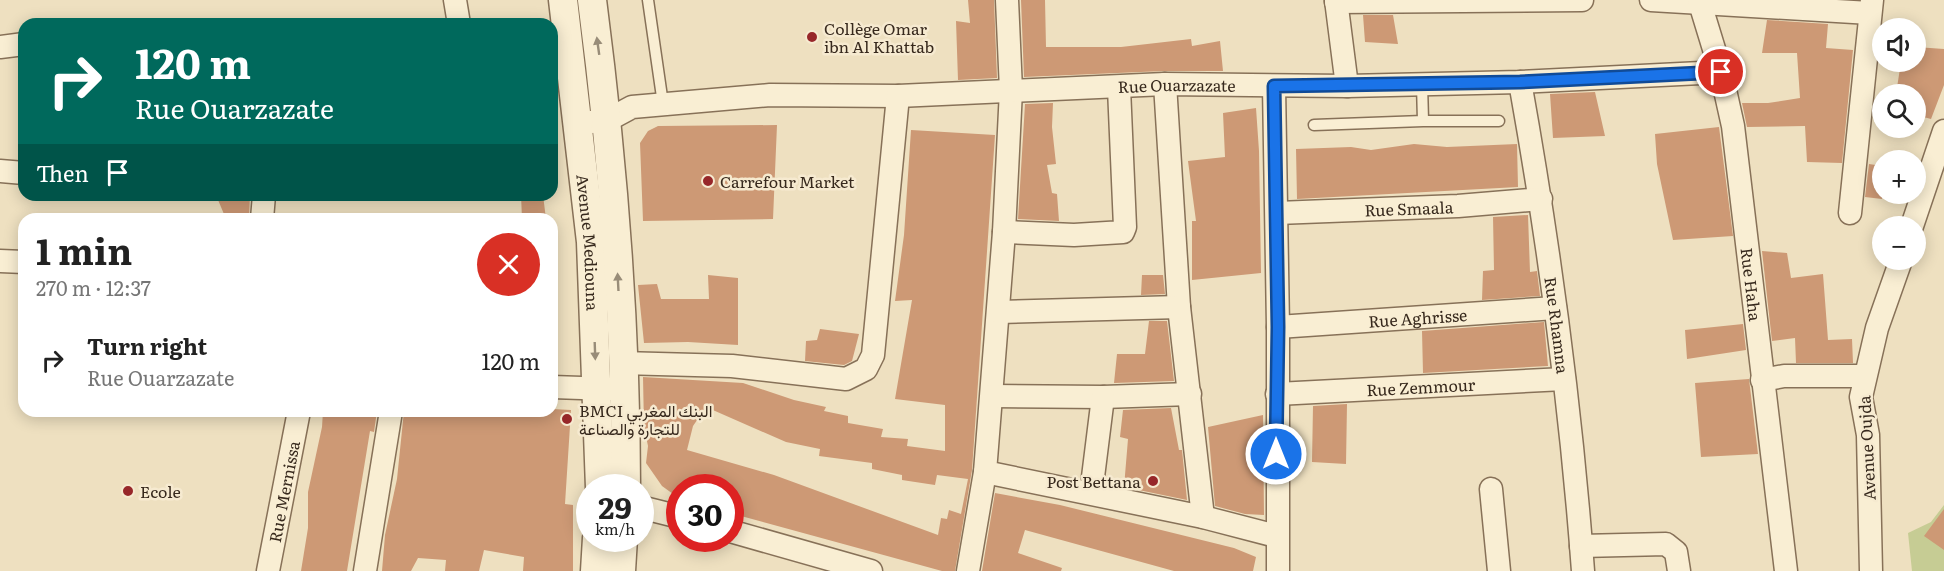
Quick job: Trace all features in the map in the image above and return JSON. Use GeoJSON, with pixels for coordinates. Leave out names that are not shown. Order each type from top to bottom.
{"type":"FeatureCollection","features":[{"type":"Feature","properties":{"kind":"street"},"geometry":{"type":"LineString","coordinates":[[454,0],[458,18]]}},
{"type":"Feature","properties":{"kind":"street","name":"Avenue Mediouna"},"geometry":{"type":"LineString","coordinates":[[563,0],[566,78],[578,123],[591,243],[614,381],[624,474]]}},
{"type":"Feature","properties":{"kind":"street","name":"Avenue Mediouna"},"geometry":{"type":"LineString","coordinates":[[592,0],[604,90],[616,229],[614,381],[602,474]]}},
{"type":"Feature","properties":{"kind":"street"},"geometry":{"type":"LineString","coordinates":[[968,571],[985,472],[999,312],[1011,90],[1007,0]]}},
{"type":"Feature","properties":{"kind":"street"},"geometry":{"type":"LineString","coordinates":[[1347,86],[1336,1],[1582,0]]}},
{"type":"Feature","properties":{"kind":"street"},"geometry":{"type":"LineString","coordinates":[[1651,0],[1871,6],[1850,213]]}},
{"type":"Feature","properties":{"kind":"street","name":"Rue Haha"},"geometry":{"type":"LineString","coordinates":[[1700,2],[1721,72],[1733,126],[1786,571]]}},
{"type":"Feature","properties":{"kind":"street"},"geometry":{"type":"LineString","coordinates":[[0,47],[18,45]]}},
{"type":"Feature","properties":{"kind":"street","name":"Rue Ouarzazate"},"geometry":{"type":"LineString","coordinates":[[578,123],[606,121],[632,106],[770,95],[897,96],[1011,90],[1119,88],[1165,84],[1347,86],[1520,82],[1721,72]]}},
{"type":"Feature","properties":{"kind":"street"},"geometry":{"type":"LineString","coordinates":[[566,78],[604,90],[632,106]]}},
{"type":"Feature","properties":{"kind":"street","name":"Rue Rhamna"},"geometry":{"type":"LineString","coordinates":[[1520,82],[1541,199],[1564,379],[1583,571]]}},
{"type":"Feature","properties":{"kind":"street"},"geometry":{"type":"LineString","coordinates":[[1165,84],[1179,307],[1203,517]]}},
{"type":"Feature","properties":{"kind":"street"},"geometry":{"type":"LineString","coordinates":[[1274,86],[1278,327],[1276,536],[1278,571]]}},
{"type":"Feature","properties":{"kind":"street"},"geometry":{"type":"LineString","coordinates":[[1004,232],[1074,235],[1123,232],[1125,227],[1119,88]]}},
{"type":"Feature","properties":{"kind":"street"},"geometry":{"type":"LineString","coordinates":[[558,386],[732,366],[846,379],[866,369],[873,354],[897,96]]}},
{"type":"Feature","properties":{"kind":"street"},"geometry":{"type":"LineString","coordinates":[[1915,216],[1944,131]]}},
{"type":"Feature","properties":{"kind":"street"},"geometry":{"type":"LineString","coordinates":[[0,171],[18,172]]}},
{"type":"Feature","properties":{"kind":"street","name":"Rue Smaala"},"geometry":{"type":"LineString","coordinates":[[1277,213],[1447,207],[1541,199]]}},
{"type":"Feature","properties":{"kind":"street"},"geometry":{"type":"LineString","coordinates":[[0,261],[18,262]]}},
{"type":"Feature","properties":{"kind":"street","name":"Avenue Oujda"},"geometry":{"type":"LineString","coordinates":[[1871,571],[1868,435],[1862,397],[1864,376],[1897,270]]}},
{"type":"Feature","properties":{"kind":"street"},"geometry":{"type":"LineString","coordinates":[[999,312],[1179,307]]}},
{"type":"Feature","properties":{"kind":"street","name":"Rue Aghrisse"},"geometry":{"type":"LineString","coordinates":[[1278,327],[1555,308]]}},
{"type":"Feature","properties":{"kind":"street"},"geometry":{"type":"LineString","coordinates":[[1762,380],[1784,376],[1864,376]]}},
{"type":"Feature","properties":{"kind":"street","name":"Rue Zemmour"},"geometry":{"type":"LineString","coordinates":[[1277,394],[1564,379]]}},
{"type":"Feature","properties":{"kind":"street"},"geometry":{"type":"LineString","coordinates":[[992,396],[1103,397],[1190,394]]}},
{"type":"Feature","properties":{"kind":"street"},"geometry":{"type":"LineString","coordinates":[[1091,493],[1103,397]]}},
{"type":"Feature","properties":{"kind":"street","name":"Rue Mernissa"},"geometry":{"type":"LineString","coordinates":[[268,571],[298,417]]}},
{"type":"Feature","properties":{"kind":"street"},"geometry":{"type":"LineString","coordinates":[[365,571],[390,417]]}},
{"type":"Feature","properties":{"kind":"street"},"geometry":{"type":"LineString","coordinates":[[985,472],[1203,517],[1276,536]]}},
{"type":"Feature","properties":{"kind":"street"},"geometry":{"type":"LineString","coordinates":[[1491,489],[1499,571]]}},
{"type":"Feature","properties":{"kind":"street"},"geometry":{"type":"LineString","coordinates":[[744,535],[871,571]]}},
{"type":"Feature","properties":{"kind":"street"},"geometry":{"type":"LineString","coordinates":[[1581,546],[1665,544],[1676,552],[1679,571]]}},
{"type":"Feature","properties":{"kind":"street"},"geometry":{"type":"LineString","coordinates":[[595,571],[596,552]]}},
{"type":"Feature","properties":{"kind":"street"},"geometry":{"type":"LineString","coordinates":[[621,571],[622,552]]}},
{"type":"Feature","properties":{"kind":"lane"},"geometry":{"type":"LineString","coordinates":[[648,0],[663,104]]}},
{"type":"Feature","properties":{"kind":"lane"},"geometry":{"type":"LineString","coordinates":[[1422,84],[1423,120]]}},
{"type":"Feature","properties":{"kind":"lane"},"geometry":{"type":"LineString","coordinates":[[1314,125],[1423,120],[1499,121]]}},
{"type":"Feature","properties":{"kind":"green space"},"geometry":{"type":"Polygon","coordinates":[[[1944,505],[1944,571],[1912,571],[1908,533],[1931,522],[1944,505]]]}},
{"type":"Feature","properties":{"kind":"building"},"geometry":{"type":"Polygon","coordinates":[[[968,0],[994,0],[997,78],[958,80],[956,21],[970,23],[968,0]]]}},
{"type":"Feature","properties":{"kind":"building"},"geometry":{"type":"Polygon","coordinates":[[[1021,0],[1045,0],[1046,47],[1121,47],[1191,39],[1192,46],[1220,41],[1223,71],[1024,77],[1021,0]]]}},
{"type":"Feature","properties":{"kind":"building"},"geometry":{"type":"Polygon","coordinates":[[[1363,15],[1393,15],[1398,44],[1365,42],[1363,15]]]}},
{"type":"Feature","properties":{"kind":"building"},"geometry":{"type":"Polygon","coordinates":[[[1767,20],[1828,24],[1826,48],[1853,50],[1842,163],[1807,162],[1805,126],[1747,127],[1742,103],[1768,103],[1800,98],[1797,53],[1762,53],[1767,20]]]}},
{"type":"Feature","properties":{"kind":"building"},"geometry":{"type":"Polygon","coordinates":[[[1926,48],[1944,49],[1944,85],[1931,119],[1926,118],[1926,84],[1898,84],[1899,72],[1926,72],[1926,48]]]}},
{"type":"Feature","properties":{"kind":"building"},"geometry":{"type":"Polygon","coordinates":[[[1595,92],[1605,136],[1553,138],[1550,94],[1595,92]]]}},
{"type":"Feature","properties":{"kind":"building"},"geometry":{"type":"Polygon","coordinates":[[[1053,103],[1052,127],[1056,164],[1047,165],[1052,193],[1057,194],[1059,221],[1018,219],[1025,104],[1053,103]]]}},
{"type":"Feature","properties":{"kind":"building"},"geometry":{"type":"Polygon","coordinates":[[[1256,108],[1261,273],[1192,280],[1192,221],[1196,221],[1188,161],[1225,157],[1223,113],[1256,108]]]}},
{"type":"Feature","properties":{"kind":"building","name":"Carrefour Market"},"geometry":{"type":"Polygon","coordinates":[[[777,125],[773,219],[643,221],[640,143],[648,131],[658,126],[777,125]]]}},
{"type":"Feature","properties":{"kind":"building"},"geometry":{"type":"Polygon","coordinates":[[[1719,127],[1733,236],[1673,240],[1657,164],[1655,134],[1719,127]]]}},
{"type":"Feature","properties":{"kind":"building"},"geometry":{"type":"Polygon","coordinates":[[[911,130],[995,135],[972,470],[955,571],[942,571],[744,517],[744,474],[666,474],[666,489],[662,486],[646,463],[648,446],[644,427],[643,377],[743,383],[794,400],[826,407],[824,411],[848,416],[848,423],[883,429],[881,437],[908,439],[907,446],[945,451],[945,405],[895,399],[912,300],[895,301],[904,235],[911,130]],[[706,407],[693,426],[687,450],[774,475],[938,535],[941,518],[947,519],[949,510],[961,514],[968,479],[937,475],[935,485],[902,480],[902,475],[872,469],[872,463],[819,456],[820,449],[786,442],[706,407]]]}},
{"type":"Feature","properties":{"kind":"building"},"geometry":{"type":"Polygon","coordinates":[[[1414,144],[1447,147],[1517,144],[1518,187],[1297,199],[1296,149],[1351,147],[1371,150],[1414,144]]]}},
{"type":"Feature","properties":{"kind":"building"},"geometry":{"type":"Polygon","coordinates":[[[1869,164],[1872,164],[1872,198],[1865,197],[1869,164]]]}},
{"type":"Feature","properties":{"kind":"building"},"geometry":{"type":"Polygon","coordinates":[[[218,201],[250,201],[249,213],[224,213],[218,201]]]}},
{"type":"Feature","properties":{"kind":"building"},"geometry":{"type":"Polygon","coordinates":[[[521,201],[544,201],[545,213],[522,213],[521,201]]]}},
{"type":"Feature","properties":{"kind":"building"},"geometry":{"type":"Polygon","coordinates":[[[1528,215],[1530,272],[1537,271],[1540,296],[1482,300],[1483,271],[1494,270],[1493,217],[1528,215]]]}},
{"type":"Feature","properties":{"kind":"building"},"geometry":{"type":"Polygon","coordinates":[[[1762,251],[1787,253],[1791,278],[1823,274],[1828,340],[1852,339],[1853,363],[1796,363],[1795,338],[1772,341],[1762,251]]]}},
{"type":"Feature","properties":{"kind":"building"},"geometry":{"type":"Polygon","coordinates":[[[708,275],[738,278],[738,345],[688,342],[644,343],[638,285],[657,284],[661,299],[709,299],[708,275]]]}},
{"type":"Feature","properties":{"kind":"building"},"geometry":{"type":"Polygon","coordinates":[[[1142,275],[1163,275],[1165,294],[1141,295],[1142,275]]]}},
{"type":"Feature","properties":{"kind":"building"},"geometry":{"type":"Polygon","coordinates":[[[1149,321],[1167,321],[1174,381],[1114,383],[1117,354],[1145,354],[1149,321]]]}},
{"type":"Feature","properties":{"kind":"building"},"geometry":{"type":"Polygon","coordinates":[[[1544,322],[1548,366],[1423,373],[1422,331],[1544,322]]]}},
{"type":"Feature","properties":{"kind":"building"},"geometry":{"type":"Polygon","coordinates":[[[1743,324],[1746,350],[1687,359],[1685,330],[1743,324]]]}},
{"type":"Feature","properties":{"kind":"building"},"geometry":{"type":"Polygon","coordinates":[[[820,329],[859,334],[852,361],[844,365],[805,361],[806,341],[817,340],[820,329]]]}},
{"type":"Feature","properties":{"kind":"building"},"geometry":{"type":"Polygon","coordinates":[[[1749,379],[1758,454],[1701,457],[1695,383],[1749,379]]]}},
{"type":"Feature","properties":{"kind":"building"},"geometry":{"type":"Polygon","coordinates":[[[1347,404],[1346,464],[1312,462],[1313,406],[1347,404]]]}},
{"type":"Feature","properties":{"kind":"building"},"geometry":{"type":"Polygon","coordinates":[[[1171,408],[1179,450],[1182,450],[1187,500],[1124,487],[1128,439],[1120,437],[1123,410],[1171,408]]]}},
{"type":"Feature","properties":{"kind":"building"},"geometry":{"type":"Polygon","coordinates":[[[558,409],[571,410],[565,504],[573,505],[573,571],[523,571],[524,557],[484,550],[479,571],[445,571],[446,560],[418,558],[411,571],[382,571],[385,535],[397,479],[403,417],[558,417],[558,409]]]}},
{"type":"Feature","properties":{"kind":"building"},"geometry":{"type":"Polygon","coordinates":[[[1263,415],[1264,515],[1245,514],[1215,506],[1208,427],[1263,415]]]}},
{"type":"Feature","properties":{"kind":"building"},"geometry":{"type":"Polygon","coordinates":[[[323,417],[376,417],[374,432],[370,431],[347,571],[301,571],[308,528],[308,492],[323,417]]]}},
{"type":"Feature","properties":{"kind":"building"},"geometry":{"type":"Polygon","coordinates":[[[995,493],[1060,505],[1234,548],[1256,557],[1253,571],[1174,571],[1025,530],[1018,553],[1062,568],[1061,571],[982,571],[995,493]]]}},
{"type":"Feature","properties":{"kind":"building"},"geometry":{"type":"Polygon","coordinates":[[[1944,509],[1944,550],[1924,536],[1944,509]]]}},
{"type":"Feature","properties":{"kind":"place","name":"Collège Omar ibn Al Khattab"},"geometry":{"type":"Point","coordinates":[812,37]}},
{"type":"Feature","properties":{"kind":"place","name":"Carrefour Market"},"geometry":{"type":"Point","coordinates":[708,181]}},
{"type":"Feature","properties":{"kind":"place","name":"BMCI البنك المغربي للتجارة والصناعة"},"geometry":{"type":"Point","coordinates":[567,419]}},
{"type":"Feature","properties":{"kind":"place","name":"Post Bettana"},"geometry":{"type":"Point","coordinates":[1153,481]}},
{"type":"Feature","properties":{"kind":"place","name":"Ecole"},"geometry":{"type":"Point","coordinates":[128,491]}},
{"type":"Feature","properties":{"kind":"route"},"geometry":{"type":"LineString","coordinates":[[1276,454],[1278,327],[1274,86],[1520,82],[1721,72]]}}]}
